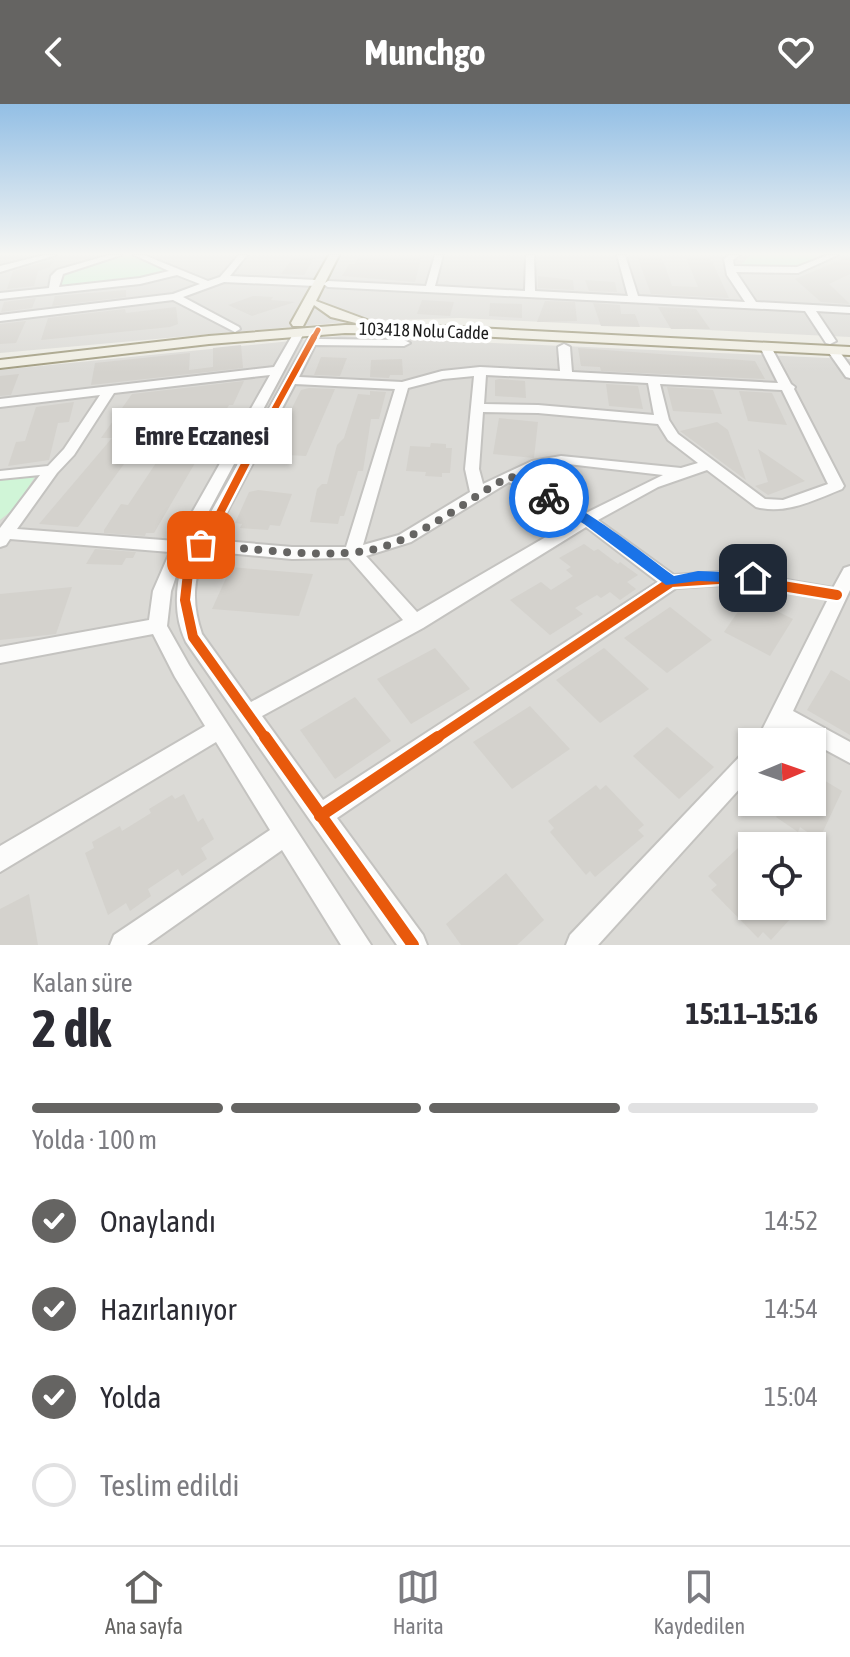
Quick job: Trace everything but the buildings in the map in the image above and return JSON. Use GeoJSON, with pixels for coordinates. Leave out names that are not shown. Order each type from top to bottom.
{"type":"FeatureCollection","features":[{"type":"Feature","properties":{"kind":"main road"},"geometry":{"type":"LineString","coordinates":[[307,330],[317,294]]}},
{"type":"Feature","properties":{"kind":"main road"},"geometry":{"type":"LineString","coordinates":[[267,326],[312,304],[360,320]]}},
{"type":"Feature","properties":{"kind":"main road"},"geometry":{"type":"LineString","coordinates":[[0,354],[267,326],[307,330],[360,320],[453,322],[832,346],[850,342]]}},
{"type":"Feature","properties":{"kind":"main road","name":"103418 Nolu Cadde"},"geometry":{"type":"LineString","coordinates":[[0,364],[307,330],[436,330],[766,347],[832,346],[850,351]]}},
{"type":"Feature","properties":{"kind":"street"},"geometry":{"type":"LineString","coordinates":[[0,318],[183,294]]}},
{"type":"Feature","properties":{"kind":"street"},"geometry":{"type":"LineString","coordinates":[[517,294],[850,310]]}},
{"type":"Feature","properties":{"kind":"street"},"geometry":{"type":"LineString","coordinates":[[632,294],[634,300]]}},
{"type":"Feature","properties":{"kind":"street"},"geometry":{"type":"LineString","coordinates":[[746,294],[754,307]]}},
{"type":"Feature","properties":{"kind":"street"},"geometry":{"type":"LineString","coordinates":[[175,297],[235,329]]}},
{"type":"Feature","properties":{"kind":"street"},"geometry":{"type":"LineString","coordinates":[[810,310],[850,374]]}},
{"type":"Feature","properties":{"kind":"street"},"geometry":{"type":"LineString","coordinates":[[404,343],[307,330],[183,587],[193,637],[413,945]]}},
{"type":"Feature","properties":{"kind":"street"},"geometry":{"type":"LineString","coordinates":[[564,347],[566,375]]}},
{"type":"Feature","properties":{"kind":"street"},"geometry":{"type":"LineString","coordinates":[[653,380],[662,420],[681,446],[761,504],[784,505],[843,488],[766,347]]}},
{"type":"Feature","properties":{"kind":"street"},"geometry":{"type":"LineString","coordinates":[[0,403],[284,375],[402,386],[442,375],[480,371],[789,387]]}},
{"type":"Feature","properties":{"kind":"street"},"geometry":{"type":"LineString","coordinates":[[478,494],[472,469],[480,371]]}},
{"type":"Feature","properties":{"kind":"street"},"geometry":{"type":"LineString","coordinates":[[284,375],[179,547],[162,591],[158,626],[170,651],[357,945]]}},
{"type":"Feature","properties":{"kind":"street"},"geometry":{"type":"LineString","coordinates":[[353,552],[402,386]]}},
{"type":"Feature","properties":{"kind":"street"},"geometry":{"type":"LineString","coordinates":[[1,536],[69,452],[109,391]]}},
{"type":"Feature","properties":{"kind":"street"},"geometry":{"type":"LineString","coordinates":[[478,408],[538,409],[662,420]]}},
{"type":"Feature","properties":{"kind":"street"},"geometry":{"type":"LineString","coordinates":[[201,545],[353,552],[384,547],[445,519],[478,494],[539,464],[560,460],[679,472]]}},
{"type":"Feature","properties":{"kind":"street"},"geometry":{"type":"LineString","coordinates":[[249,713],[416,623],[624,497],[679,472],[707,465]]}},
{"type":"Feature","properties":{"kind":"street"},"geometry":{"type":"LineString","coordinates":[[617,467],[624,497]]}},
{"type":"Feature","properties":{"kind":"street"},"geometry":{"type":"LineString","coordinates":[[0,475],[52,470]]}},
{"type":"Feature","properties":{"kind":"street"},"geometry":{"type":"LineString","coordinates":[[510,476],[589,521],[671,582]]}},
{"type":"Feature","properties":{"kind":"street"},"geometry":{"type":"LineString","coordinates":[[1,536],[179,547]]}},
{"type":"Feature","properties":{"kind":"street"},"geometry":{"type":"LineString","coordinates":[[353,552],[416,623]]}},
{"type":"Feature","properties":{"kind":"street"},"geometry":{"type":"LineString","coordinates":[[774,728],[850,572]]}},
{"type":"Feature","properties":{"kind":"street"},"geometry":{"type":"LineString","coordinates":[[320,816],[671,582],[698,576],[733,575],[837,595]]}},
{"type":"Feature","properties":{"kind":"street"},"geometry":{"type":"LineString","coordinates":[[0,655],[158,626]]}},
{"type":"Feature","properties":{"kind":"street"},"geometry":{"type":"LineString","coordinates":[[780,715],[850,753]]}},
{"type":"Feature","properties":{"kind":"street"},"geometry":{"type":"LineString","coordinates":[[0,860],[219,729]]}},
{"type":"Feature","properties":{"kind":"street"},"geometry":{"type":"LineString","coordinates":[[580,945],[738,774]]}},
{"type":"Feature","properties":{"kind":"street"},"geometry":{"type":"LineString","coordinates":[[124,945],[286,833]]}},
{"type":"Feature","properties":{"kind":"shaded area"},"geometry":{"type":"Polygon","coordinates":[[[0,294],[850,294],[850,337],[460,318],[358,321],[0,353],[0,294]]]}},
{"type":"Feature","properties":{"kind":"shaded area"},"geometry":{"type":"Polygon","coordinates":[[[341,336],[850,359],[850,945],[0,945],[0,370],[341,336]]]}},
{"type":"Feature","properties":{"kind":"green space"},"geometry":{"type":"Polygon","coordinates":[[[36,475],[15,508],[0,520],[0,480],[36,475]]]}},
{"type":"Feature","properties":{"kind":"cycle path"},"geometry":{"type":"LineString","coordinates":[[318,330],[191,564],[186,583],[186,609],[193,637],[413,945]]}},
{"type":"Feature","properties":{"kind":"cycle path"},"geometry":{"type":"LineString","coordinates":[[320,816],[671,582],[734,578],[775,582],[837,595]]}},
{"type":"Feature","properties":{"kind":"way so far"},"geometry":{"type":"LineString","coordinates":[[201,545],[353,552],[384,547],[445,519],[478,494],[510,476],[549,498]]}},
{"type":"Feature","properties":{"kind":"place","name":"Emre Eczanesi"},"geometry":{"type":"Point","coordinates":[201,545]}},
{"type":"Feature","properties":{"kind":"route"},"geometry":{"type":"LineString","coordinates":[[549,498],[589,521],[671,582],[698,576],[753,578]]}}]}
